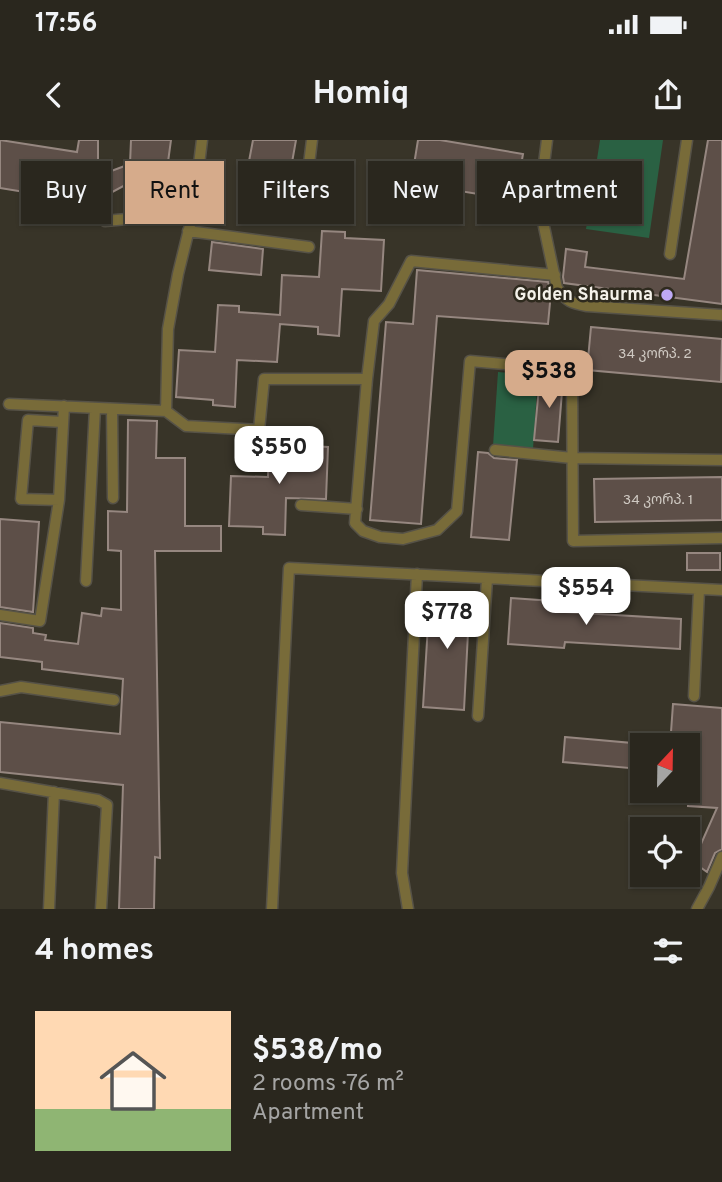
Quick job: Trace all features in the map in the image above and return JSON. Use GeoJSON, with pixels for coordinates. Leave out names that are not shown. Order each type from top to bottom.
{"type":"FeatureCollection","features":[{"type":"Feature","properties":{"kind":"lane"},"geometry":{"type":"LineString","coordinates":[[199,161],[202,140]]}},
{"type":"Feature","properties":{"kind":"lane"},"geometry":{"type":"LineString","coordinates":[[309,161],[312,140]]}},
{"type":"Feature","properties":{"kind":"lane"},"geometry":{"type":"LineString","coordinates":[[547,140],[540,203],[557,288],[570,303],[722,315]]}},
{"type":"Feature","properties":{"kind":"lane"},"geometry":{"type":"LineString","coordinates":[[670,254],[687,140]]}},
{"type":"Feature","properties":{"kind":"lane"},"geometry":{"type":"LineString","coordinates":[[166,411],[168,329],[190,224]]}},
{"type":"Feature","properties":{"kind":"lane"},"geometry":{"type":"LineString","coordinates":[[188,231],[309,247]]}},
{"type":"Feature","properties":{"kind":"lane"},"geometry":{"type":"LineString","coordinates":[[555,275],[411,261],[389,304],[374,321],[355,523],[363,531],[380,537],[403,539],[437,530],[457,511],[470,361],[572,370],[573,541],[722,538]]}},
{"type":"Feature","properties":{"kind":"lane"},"geometry":{"type":"LineString","coordinates":[[9,404],[166,411],[186,426],[259,430],[264,379],[368,379]]}},
{"type":"Feature","properties":{"kind":"lane"},"geometry":{"type":"LineString","coordinates":[[0,615],[40,621],[59,500],[64,406]]}},
{"type":"Feature","properties":{"kind":"lane"},"geometry":{"type":"LineString","coordinates":[[86,581],[95,408]]}},
{"type":"Feature","properties":{"kind":"lane"},"geometry":{"type":"LineString","coordinates":[[111,409],[113,498]]}},
{"type":"Feature","properties":{"kind":"lane"},"geometry":{"type":"LineString","coordinates":[[59,500],[21,499],[28,420],[63,422]]}},
{"type":"Feature","properties":{"kind":"lane"},"geometry":{"type":"LineString","coordinates":[[495,450],[572,458],[722,460]]}},
{"type":"Feature","properties":{"kind":"lane"},"geometry":{"type":"LineString","coordinates":[[301,505],[357,509]]}},
{"type":"Feature","properties":{"kind":"lane"},"geometry":{"type":"LineString","coordinates":[[272,909],[289,568],[722,590]]}},
{"type":"Feature","properties":{"kind":"lane"},"geometry":{"type":"LineString","coordinates":[[408,909],[402,873],[417,574]]}},
{"type":"Feature","properties":{"kind":"lane"},"geometry":{"type":"LineString","coordinates":[[478,716],[487,579]]}},
{"type":"Feature","properties":{"kind":"lane"},"geometry":{"type":"LineString","coordinates":[[694,696],[699,590]]}},
{"type":"Feature","properties":{"kind":"lane"},"geometry":{"type":"LineString","coordinates":[[0,691],[21,688],[114,700]]}},
{"type":"Feature","properties":{"kind":"lane"},"geometry":{"type":"LineString","coordinates":[[0,783],[98,800],[107,805],[101,909]]}},
{"type":"Feature","properties":{"kind":"lane"},"geometry":{"type":"LineString","coordinates":[[49,909],[54,792]]}},
{"type":"Feature","properties":{"kind":"lane"},"geometry":{"type":"LineString","coordinates":[[697,909],[722,857]]}},
{"type":"Feature","properties":{"kind":"green space"},"geometry":{"type":"Polygon","coordinates":[[[600,140],[663,140],[649,238],[586,229],[587,224],[642,224],[642,161],[597,161],[600,140]]]}},
{"type":"Feature","properties":{"kind":"green space"},"geometry":{"type":"Polygon","coordinates":[[[498,372],[538,375],[533,449],[493,446],[498,372]]]}},
{"type":"Feature","properties":{"kind":"building"},"geometry":{"type":"Polygon","coordinates":[[[0,140],[77,152],[79,140],[98,140],[98,161],[21,161],[21,191],[0,188],[0,140]]]}},
{"type":"Feature","properties":{"kind":"building"},"geometry":{"type":"Polygon","coordinates":[[[131,140],[171,140],[168,161],[130,161],[131,140]]]}},
{"type":"Feature","properties":{"kind":"building"},"geometry":{"type":"Polygon","coordinates":[[[253,140],[296,140],[292,161],[249,161],[253,140]]]}},
{"type":"Feature","properties":{"kind":"building"},"geometry":{"type":"Polygon","coordinates":[[[418,140],[440,140],[523,154],[522,161],[477,161],[477,194],[463,192],[463,161],[415,161],[418,140]]]}},
{"type":"Feature","properties":{"kind":"building"},"geometry":{"type":"Polygon","coordinates":[[[708,140],[722,140],[722,304],[564,283],[566,249],[587,252],[585,267],[684,279],[708,140]]]}},
{"type":"Feature","properties":{"kind":"building"},"geometry":{"type":"Polygon","coordinates":[[[125,166],[125,185],[111,193],[111,171],[125,166]]]}},
{"type":"Feature","properties":{"kind":"building"},"geometry":{"type":"Polygon","coordinates":[[[322,231],[345,232],[345,238],[384,240],[381,291],[342,289],[339,336],[318,334],[318,327],[280,324],[277,362],[237,360],[235,407],[213,405],[213,400],[176,397],[179,350],[215,352],[218,305],[239,306],[239,312],[280,315],[282,275],[319,277],[322,231]]]}},
{"type":"Feature","properties":{"kind":"building"},"geometry":{"type":"Polygon","coordinates":[[[212,242],[263,249],[261,275],[209,270],[212,242]]]}},
{"type":"Feature","properties":{"kind":"building"},"geometry":{"type":"Polygon","coordinates":[[[417,270],[548,282],[551,292],[548,324],[437,316],[421,524],[370,520],[386,322],[413,324],[417,270]]]}},
{"type":"Feature","properties":{"kind":"building"},"geometry":{"type":"Polygon","coordinates":[[[591,327],[722,339],[721,382],[587,370],[591,327]]]}},
{"type":"Feature","properties":{"kind":"building"},"geometry":{"type":"Polygon","coordinates":[[[540,377],[563,379],[558,442],[534,440],[540,377]]]}},
{"type":"Feature","properties":{"kind":"building"},"geometry":{"type":"Polygon","coordinates":[[[128,420],[157,421],[156,458],[185,458],[185,526],[221,526],[221,551],[155,551],[160,858],[155,857],[154,909],[119,909],[123,785],[0,772],[0,722],[120,734],[123,679],[42,669],[42,662],[0,657],[0,623],[33,628],[33,633],[46,635],[45,640],[78,644],[82,613],[101,616],[102,608],[121,610],[121,551],[108,550],[108,511],[127,512],[128,420]]]}},
{"type":"Feature","properties":{"kind":"building"},"geometry":{"type":"Polygon","coordinates":[[[269,437],[290,438],[290,445],[328,447],[326,499],[286,498],[285,535],[263,534],[263,527],[229,526],[231,476],[268,477],[269,437]]]}},
{"type":"Feature","properties":{"kind":"building"},"geometry":{"type":"Polygon","coordinates":[[[478,452],[488,453],[494,458],[517,460],[509,540],[471,537],[478,452]]]}},
{"type":"Feature","properties":{"kind":"building"},"geometry":{"type":"Polygon","coordinates":[[[722,477],[722,520],[595,522],[594,479],[722,477]]]}},
{"type":"Feature","properties":{"kind":"building"},"geometry":{"type":"Polygon","coordinates":[[[0,519],[39,522],[33,612],[0,607],[0,519]]]}},
{"type":"Feature","properties":{"kind":"building"},"geometry":{"type":"Polygon","coordinates":[[[687,553],[720,553],[720,570],[687,570],[687,553]]]}},
{"type":"Feature","properties":{"kind":"building"},"geometry":{"type":"Polygon","coordinates":[[[430,592],[470,594],[464,710],[423,707],[430,592]]]}},
{"type":"Feature","properties":{"kind":"building"},"geometry":{"type":"Polygon","coordinates":[[[511,598],[567,602],[566,612],[681,619],[680,649],[565,642],[564,648],[508,644],[511,598]]]}},
{"type":"Feature","properties":{"kind":"building"},"geometry":{"type":"Polygon","coordinates":[[[673,704],[722,708],[722,849],[715,853],[707,872],[700,867],[700,846],[717,808],[688,806],[688,803],[700,803],[700,733],[671,733],[673,704]]]}},
{"type":"Feature","properties":{"kind":"building"},"geometry":{"type":"Polygon","coordinates":[[[565,737],[630,743],[629,768],[563,762],[565,737]]]}},
{"type":"Feature","properties":{"kind":"place","name":"Golden Shaurma"},"geometry":{"type":"Point","coordinates":[667,295]}}]}
